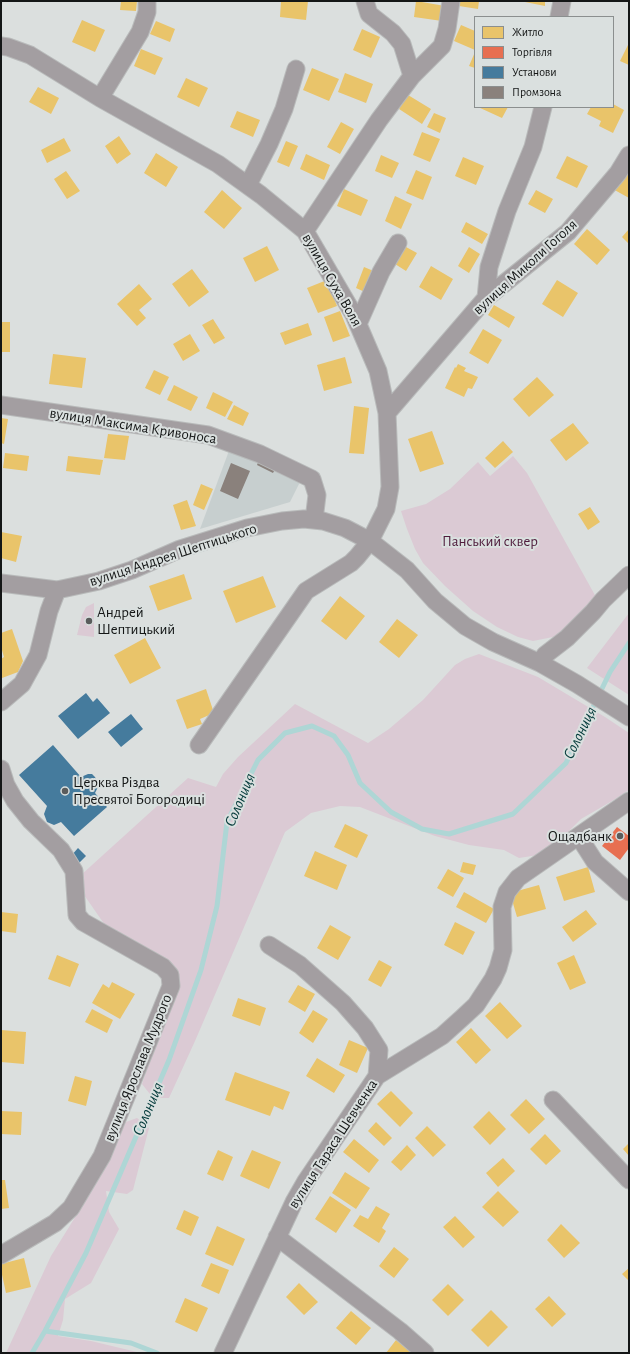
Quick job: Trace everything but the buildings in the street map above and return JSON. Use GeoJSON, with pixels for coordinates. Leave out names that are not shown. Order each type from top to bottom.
{"type":"FeatureCollection","features":[{"type":"Feature","properties":{"kind":"street"},"geometry":{"type":"LineString","coordinates":[[100,98],[140,32],[147,12],[147,1]]}},
{"type":"Feature","properties":{"kind":"street"},"geometry":{"type":"LineString","coordinates":[[365,1],[369,14],[393,33],[402,44],[412,76]]}},
{"type":"Feature","properties":{"kind":"street"},"geometry":{"type":"LineString","coordinates":[[306,231],[379,120],[412,76],[442,46],[447,29],[450,1]]}},
{"type":"Feature","properties":{"kind":"street"},"geometry":{"type":"LineString","coordinates":[[559,16],[562,1]]}},
{"type":"Feature","properties":{"kind":"street","name":"вулиця Суха Воля"},"geometry":{"type":"LineString","coordinates":[[1,46],[8,46],[30,55],[100,98],[218,164],[248,185],[306,231],[354,314],[378,371],[387,413],[390,487],[386,509],[370,540],[351,563],[306,591],[199,744]]}},
{"type":"Feature","properties":{"kind":"street"},"geometry":{"type":"LineString","coordinates":[[248,185],[269,144],[284,109],[296,69]]}},
{"type":"Feature","properties":{"kind":"street"},"geometry":{"type":"LineString","coordinates":[[486,298],[489,268],[507,211],[533,147],[543,108]]}},
{"type":"Feature","properties":{"kind":"street","name":"вулиця Миколи Гоголя"},"geometry":{"type":"LineString","coordinates":[[387,413],[486,298],[568,232],[618,173],[629,156]]}},
{"type":"Feature","properties":{"kind":"street"},"geometry":{"type":"LineString","coordinates":[[358,324],[381,272],[398,243]]}},
{"type":"Feature","properties":{"kind":"street","name":"вулиця Максима Кривоноса"},"geometry":{"type":"LineString","coordinates":[[1,405],[208,435],[260,454],[312,478],[318,495],[314,520]]}},
{"type":"Feature","properties":{"kind":"street","name":"вулиця Андрея Шептицького"},"geometry":{"type":"LineString","coordinates":[[1,583],[57,590],[99,581],[132,570],[180,549],[247,528],[304,518],[323,521],[345,528],[370,540],[407,570],[435,601],[465,626],[493,642],[540,663],[578,684],[629,716]]}},
{"type":"Feature","properties":{"kind":"street"},"geometry":{"type":"LineString","coordinates":[[540,663],[545,655],[567,638],[593,612],[602,600],[629,575]]}},
{"type":"Feature","properties":{"kind":"street"},"geometry":{"type":"LineString","coordinates":[[1,702],[22,684],[38,655],[49,611],[57,590]]}},
{"type":"Feature","properties":{"kind":"street","name":"вулиця Ярослава Мудрого"},"geometry":{"type":"LineString","coordinates":[[1,769],[6,786],[15,801],[31,822],[61,850],[74,871],[77,915],[83,922],[163,967],[170,975],[171,986],[102,1156],[70,1208],[55,1223],[1,1255]]}},
{"type":"Feature","properties":{"kind":"street","name":"вулиця Тараса Шевченка"},"geometry":{"type":"LineString","coordinates":[[223,1353],[277,1237],[306,1181],[377,1076],[442,1036],[476,1005],[493,979],[503,950],[502,907],[507,892],[518,878],[629,801]]}},
{"type":"Feature","properties":{"kind":"street"},"geometry":{"type":"LineString","coordinates":[[579,837],[589,855],[595,862],[629,892]]}},
{"type":"Feature","properties":{"kind":"street"},"geometry":{"type":"LineString","coordinates":[[269,945],[300,965],[343,1003],[365,1028],[378,1050],[377,1076]]}},
{"type":"Feature","properties":{"kind":"street"},"geometry":{"type":"LineString","coordinates":[[553,1100],[629,1180]]}},
{"type":"Feature","properties":{"kind":"street"},"geometry":{"type":"LineString","coordinates":[[277,1237],[400,1331],[425,1353]]}},
{"type":"Feature","properties":{"kind":"shaded area"},"geometry":{"type":"Polygon","coordinates":[[[230,448],[302,478],[290,502],[200,529],[230,448]]]}},
{"type":"Feature","properties":{"kind":"green space","name":"Панський сквер"},"geometry":{"type":"Polygon","coordinates":[[[513,456],[527,473],[596,597],[558,636],[533,641],[518,637],[497,627],[473,611],[445,586],[423,563],[415,549],[401,511],[426,504],[450,489],[478,462],[490,476],[513,456]]]}},
{"type":"Feature","properties":{"kind":"green space"},"geometry":{"type":"Polygon","coordinates":[[[94,603],[94,637],[77,635],[82,615],[86,607],[94,603]]]}},
{"type":"Feature","properties":{"kind":"green space"},"geometry":{"type":"Polygon","coordinates":[[[629,613],[629,695],[587,668],[629,613]]]}},
{"type":"Feature","properties":{"kind":"green space"},"geometry":{"type":"Polygon","coordinates":[[[479,654],[538,677],[629,733],[629,790],[581,819],[563,837],[538,855],[519,858],[504,850],[469,845],[435,836],[360,807],[340,806],[311,813],[285,832],[169,1098],[153,1098],[142,1084],[174,988],[107,928],[82,892],[81,875],[188,778],[216,787],[223,774],[238,757],[295,704],[368,743],[389,729],[423,700],[455,665],[465,659],[479,654]]]}},
{"type":"Feature","properties":{"kind":"green space"},"geometry":{"type":"Polygon","coordinates":[[[137,1118],[149,1128],[133,1190],[127,1194],[106,1191],[109,1212],[119,1229],[91,1283],[65,1299],[63,1320],[58,1336],[91,1341],[141,1353],[6,1353],[51,1256],[92,1190],[126,1122],[137,1118]]]}},
{"type":"Feature","properties":{"kind":"waterway","name":"Солониця"},"geometry":{"type":"LineString","coordinates":[[32,1353],[86,1253],[169,1060],[201,970],[217,906],[227,822],[258,760],[285,733],[312,726],[334,736],[348,755],[360,783],[391,812],[422,829],[449,834],[513,814],[566,763],[610,672],[629,643]]}},
{"type":"Feature","properties":{"kind":"waterway"},"geometry":{"type":"LineString","coordinates":[[45,1331],[131,1343],[157,1353]]}},
{"type":"Feature","properties":{"kind":"place","name":"Андрей Шептицький"},"geometry":{"type":"Point","coordinates":[89,621]}},
{"type":"Feature","properties":{"kind":"place","name":"Церква Різдва Пресвятої Богородиці"},"geometry":{"type":"Point","coordinates":[65,791]}},
{"type":"Feature","properties":{"kind":"place","name":"Ощадбанк"},"geometry":{"type":"Point","coordinates":[620,836]}}]}
